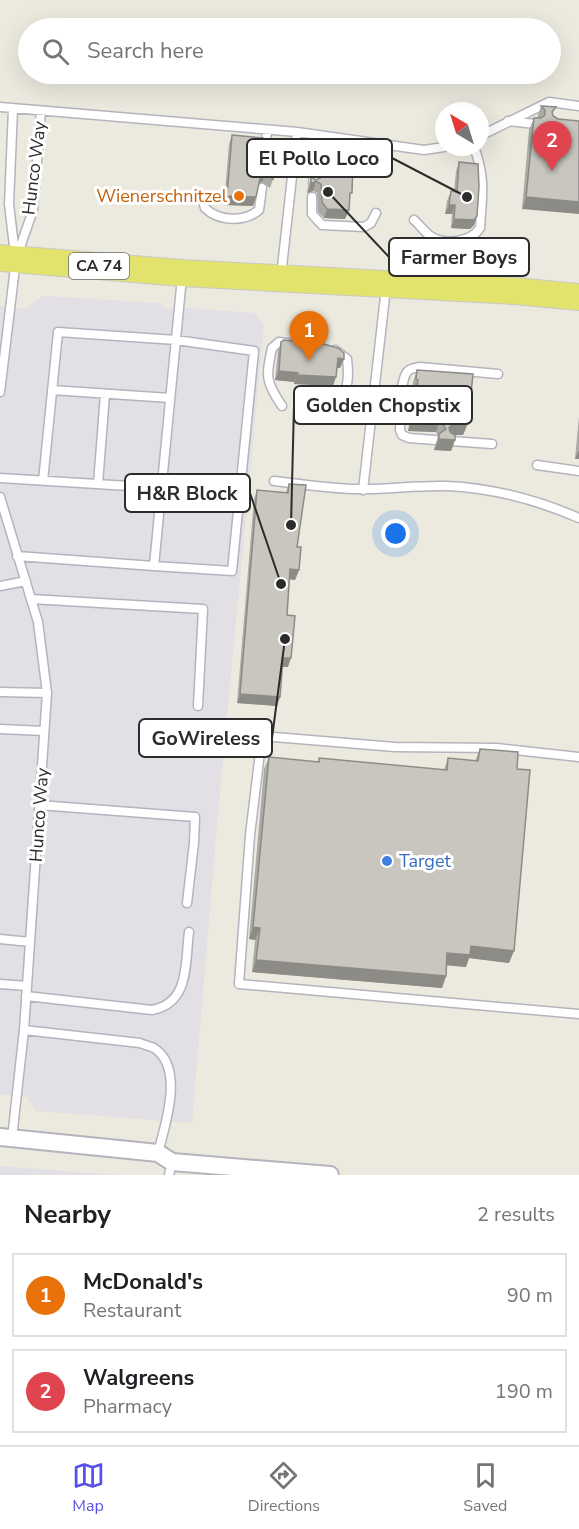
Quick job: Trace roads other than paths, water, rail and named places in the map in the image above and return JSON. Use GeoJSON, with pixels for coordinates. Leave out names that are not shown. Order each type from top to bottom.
{"type":"FeatureCollection","features":[{"type":"Feature","properties":{"kind":"main road","name":"CA 74"},"geometry":{"type":"LineString","coordinates":[[8,259],[281,280],[515,291],[579,297]]}},
{"type":"Feature","properties":{"kind":"street"},"geometry":{"type":"LineString","coordinates":[[6,1138],[158,1153],[171,1169],[330,1175]]}},
{"type":"Feature","properties":{"kind":"lane"},"geometry":{"type":"LineString","coordinates":[[489,130],[549,102],[579,106]]}},
{"type":"Feature","properties":{"kind":"lane"},"geometry":{"type":"LineString","coordinates":[[0,107],[297,132],[424,150],[435,148]]}},
{"type":"Feature","properties":{"kind":"lane","name":"Hunco Way"},"geometry":{"type":"LineString","coordinates":[[0,392],[8,259],[13,109]]}},
{"type":"Feature","properties":{"kind":"lane","name":"Hunco Way"},"geometry":{"type":"LineString","coordinates":[[8,259],[33,210],[41,111]]}},
{"type":"Feature","properties":{"kind":"lane"},"geometry":{"type":"LineString","coordinates":[[508,121],[535,124]]}},
{"type":"Feature","properties":{"kind":"lane"},"geometry":{"type":"LineString","coordinates":[[264,173],[267,130]]}},
{"type":"Feature","properties":{"kind":"lane"},"geometry":{"type":"LineString","coordinates":[[281,280],[297,132]]}},
{"type":"Feature","properties":{"kind":"lane"},"geometry":{"type":"LineString","coordinates":[[313,183],[316,163],[325,156],[340,156],[360,165],[379,167]]}},
{"type":"Feature","properties":{"kind":"lane"},"geometry":{"type":"LineString","coordinates":[[414,220],[430,236],[437,239],[462,241],[477,234],[480,228],[484,184],[477,156]]}},
{"type":"Feature","properties":{"kind":"lane"},"geometry":{"type":"LineString","coordinates":[[202,197],[205,208],[217,216],[246,218],[259,210],[262,188]]}},
{"type":"Feature","properties":{"kind":"lane"},"geometry":{"type":"LineString","coordinates":[[312,197],[312,214],[322,225],[364,227],[371,223],[376,213]]}},
{"type":"Feature","properties":{"kind":"lane"},"geometry":{"type":"LineString","coordinates":[[154,566],[182,273]]}},
{"type":"Feature","properties":{"kind":"lane"},"geometry":{"type":"LineString","coordinates":[[363,490],[387,284]]}},
{"type":"Feature","properties":{"kind":"lane"},"geometry":{"type":"LineString","coordinates":[[17,556],[232,571],[254,351],[176,340],[58,332],[43,480]]}},
{"type":"Feature","properties":{"kind":"lane"},"geometry":{"type":"LineString","coordinates":[[282,406],[267,374],[272,348],[279,342],[304,346]]}},
{"type":"Feature","properties":{"kind":"lane"},"geometry":{"type":"LineString","coordinates":[[329,349],[338,351],[347,359],[349,375],[343,398],[330,412]]}},
{"type":"Feature","properties":{"kind":"lane"},"geometry":{"type":"LineString","coordinates":[[435,440],[409,438],[402,435],[400,430],[403,382],[407,372],[412,368],[420,367],[498,374]]}},
{"type":"Feature","properties":{"kind":"lane"},"geometry":{"type":"LineString","coordinates":[[52,390],[170,398]]}},
{"type":"Feature","properties":{"kind":"lane"},"geometry":{"type":"LineString","coordinates":[[98,484],[105,393]]}},
{"type":"Feature","properties":{"kind":"lane"},"geometry":{"type":"LineString","coordinates":[[451,441],[492,444]]}},
{"type":"Feature","properties":{"kind":"lane"},"geometry":{"type":"LineString","coordinates":[[537,465],[579,471]]}},
{"type":"Feature","properties":{"kind":"lane"},"geometry":{"type":"LineString","coordinates":[[0,478],[161,488]]}},
{"type":"Feature","properties":{"kind":"lane"},"geometry":{"type":"LineString","coordinates":[[273,481],[363,490],[436,486],[487,490],[544,503],[579,518]]}},
{"type":"Feature","properties":{"kind":"lane","name":"Hunco Way"},"geometry":{"type":"LineString","coordinates":[[0,497],[38,622],[47,693],[24,1030],[6,1138]]}},
{"type":"Feature","properties":{"kind":"lane"},"geometry":{"type":"LineString","coordinates":[[0,586],[26,581]]}},
{"type":"Feature","properties":{"kind":"lane"},"geometry":{"type":"LineString","coordinates":[[31,599],[203,609],[198,706]]}},
{"type":"Feature","properties":{"kind":"lane"},"geometry":{"type":"LineString","coordinates":[[0,692],[47,693]]}},
{"type":"Feature","properties":{"kind":"lane"},"geometry":{"type":"LineString","coordinates":[[0,729],[45,731]]}},
{"type":"Feature","properties":{"kind":"lane"},"geometry":{"type":"LineString","coordinates":[[579,756],[497,748],[395,747],[262,736],[250,836],[240,984],[579,1014]]}},
{"type":"Feature","properties":{"kind":"lane"},"geometry":{"type":"LineString","coordinates":[[39,805],[195,818],[187,903]]}},
{"type":"Feature","properties":{"kind":"lane"},"geometry":{"type":"LineString","coordinates":[[0,984],[27,991],[152,1010],[164,1008],[176,999],[181,988],[189,932]]}},
{"type":"Feature","properties":{"kind":"lane"},"geometry":{"type":"LineString","coordinates":[[0,939],[30,942]]}},
{"type":"Feature","properties":{"kind":"lane"},"geometry":{"type":"LineString","coordinates":[[24,1030],[140,1043],[154,1048],[164,1059],[170,1074],[170,1105],[158,1153]]}},
{"type":"Feature","properties":{"kind":"place","name":"Walgreens"},"geometry":{"type":"Point","coordinates":[552,171]}},
{"type":"Feature","properties":{"kind":"place","name":"Farmer Boys"},"geometry":{"type":"Point","coordinates":[328,192]}},
{"type":"Feature","properties":{"kind":"place","name":"Wienerschnitzel"},"geometry":{"type":"Point","coordinates":[239,196]}},
{"type":"Feature","properties":{"kind":"place","name":"El Pollo Loco"},"geometry":{"type":"Point","coordinates":[467,197]}},
{"type":"Feature","properties":{"kind":"place","name":"McDonald's"},"geometry":{"type":"Point","coordinates":[309,361]}},
{"type":"Feature","properties":{"kind":"place","name":"Golden Chopstix"},"geometry":{"type":"Point","coordinates":[291,525]}},
{"type":"Feature","properties":{"kind":"place","name":"H&R Block"},"geometry":{"type":"Point","coordinates":[281,584]}},
{"type":"Feature","properties":{"kind":"place","name":"GoWireless"},"geometry":{"type":"Point","coordinates":[285,639]}},
{"type":"Feature","properties":{"kind":"place","name":"Target"},"geometry":{"type":"Point","coordinates":[387,861]}}]}
